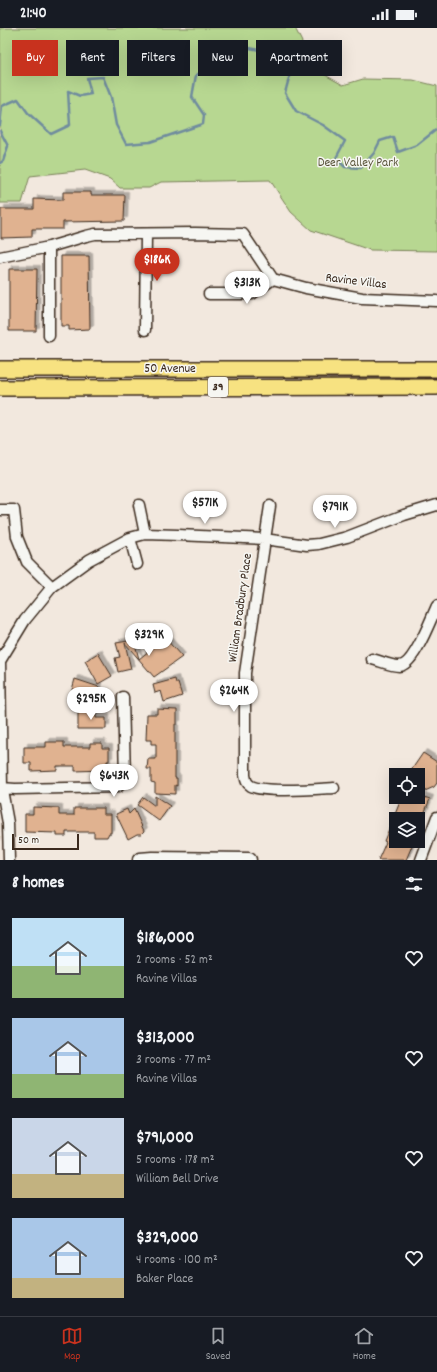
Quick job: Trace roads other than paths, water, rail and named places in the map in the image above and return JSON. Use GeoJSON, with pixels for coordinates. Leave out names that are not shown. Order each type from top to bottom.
{"type":"FeatureCollection","features":[{"type":"Feature","properties":{"kind":"main road","name":"50 Avenue"},"geometry":{"type":"LineString","coordinates":[[0,369],[437,369]]}},
{"type":"Feature","properties":{"kind":"main road","name":"50 Avenue"},"geometry":{"type":"LineString","coordinates":[[0,388],[437,387]]}},
{"type":"Feature","properties":{"kind":"main road"},"geometry":{"type":"LineString","coordinates":[[140,860],[248,860]]}},
{"type":"Feature","properties":{"kind":"street"},"geometry":{"type":"LineString","coordinates":[[0,257],[49,247],[95,234],[243,234],[273,279],[252,294],[209,294]]}},
{"type":"Feature","properties":{"kind":"street"},"geometry":{"type":"LineString","coordinates":[[145,330],[146,234]]}},
{"type":"Feature","properties":{"kind":"street"},"geometry":{"type":"LineString","coordinates":[[48,336],[49,247]]}},
{"type":"Feature","properties":{"kind":"street","name":"Ravine Villas"},"geometry":{"type":"LineString","coordinates":[[273,279],[306,288],[362,298],[437,301]]}},
{"type":"Feature","properties":{"kind":"street"},"geometry":{"type":"LineString","coordinates":[[139,505],[145,534]]}},
{"type":"Feature","properties":{"kind":"street"},"geometry":{"type":"LineString","coordinates":[[9,860],[8,823],[1,787],[0,660],[25,620],[52,587],[89,560],[130,538],[145,534],[178,534],[264,540],[297,545],[319,544],[347,537],[404,515],[437,505]]}},
{"type":"Feature","properties":{"kind":"street"},"geometry":{"type":"LineString","coordinates":[[264,540],[270,506]]}},
{"type":"Feature","properties":{"kind":"street"},"geometry":{"type":"LineString","coordinates":[[0,510],[14,510],[18,537],[27,562],[52,587]]}},
{"type":"Feature","properties":{"kind":"street"},"geometry":{"type":"LineString","coordinates":[[130,538],[137,564]]}},
{"type":"Feature","properties":{"kind":"street","name":"William Bradbury Place"},"geometry":{"type":"LineString","coordinates":[[264,540],[245,673],[246,782],[250,785],[266,790],[334,788]]}},
{"type":"Feature","properties":{"kind":"street"},"geometry":{"type":"LineString","coordinates":[[372,659],[400,666],[409,661],[418,647],[437,606]]}},
{"type":"Feature","properties":{"kind":"street"},"geometry":{"type":"LineString","coordinates":[[1,787],[15,789],[118,787],[125,777],[123,697]]}},
{"type":"Feature","properties":{"kind":"street"},"geometry":{"type":"LineString","coordinates":[[421,860],[437,817]]}},
{"type":"Feature","properties":{"kind":"waterway"},"geometry":{"type":"LineString","coordinates":[[0,125],[2,106],[18,99],[28,113],[51,134],[70,125],[68,91],[80,96],[91,94],[87,78],[103,77],[111,97],[116,125],[126,144],[150,142],[203,124],[204,115],[192,97],[196,75],[230,59],[239,46],[270,52],[293,63],[285,93],[296,111],[323,125],[345,141],[336,158],[345,167],[361,168],[374,153],[380,141],[393,137],[398,152],[417,145],[437,129]]}},
{"type":"Feature","properties":{"kind":"waterway"},"geometry":{"type":"LineString","coordinates":[[0,131],[8,146],[3,161],[0,163]]}},
{"type":"Feature","properties":{"kind":"park label","name":"Deer Valley Park"},"geometry":{"type":"Point","coordinates":[358,163]}}]}
